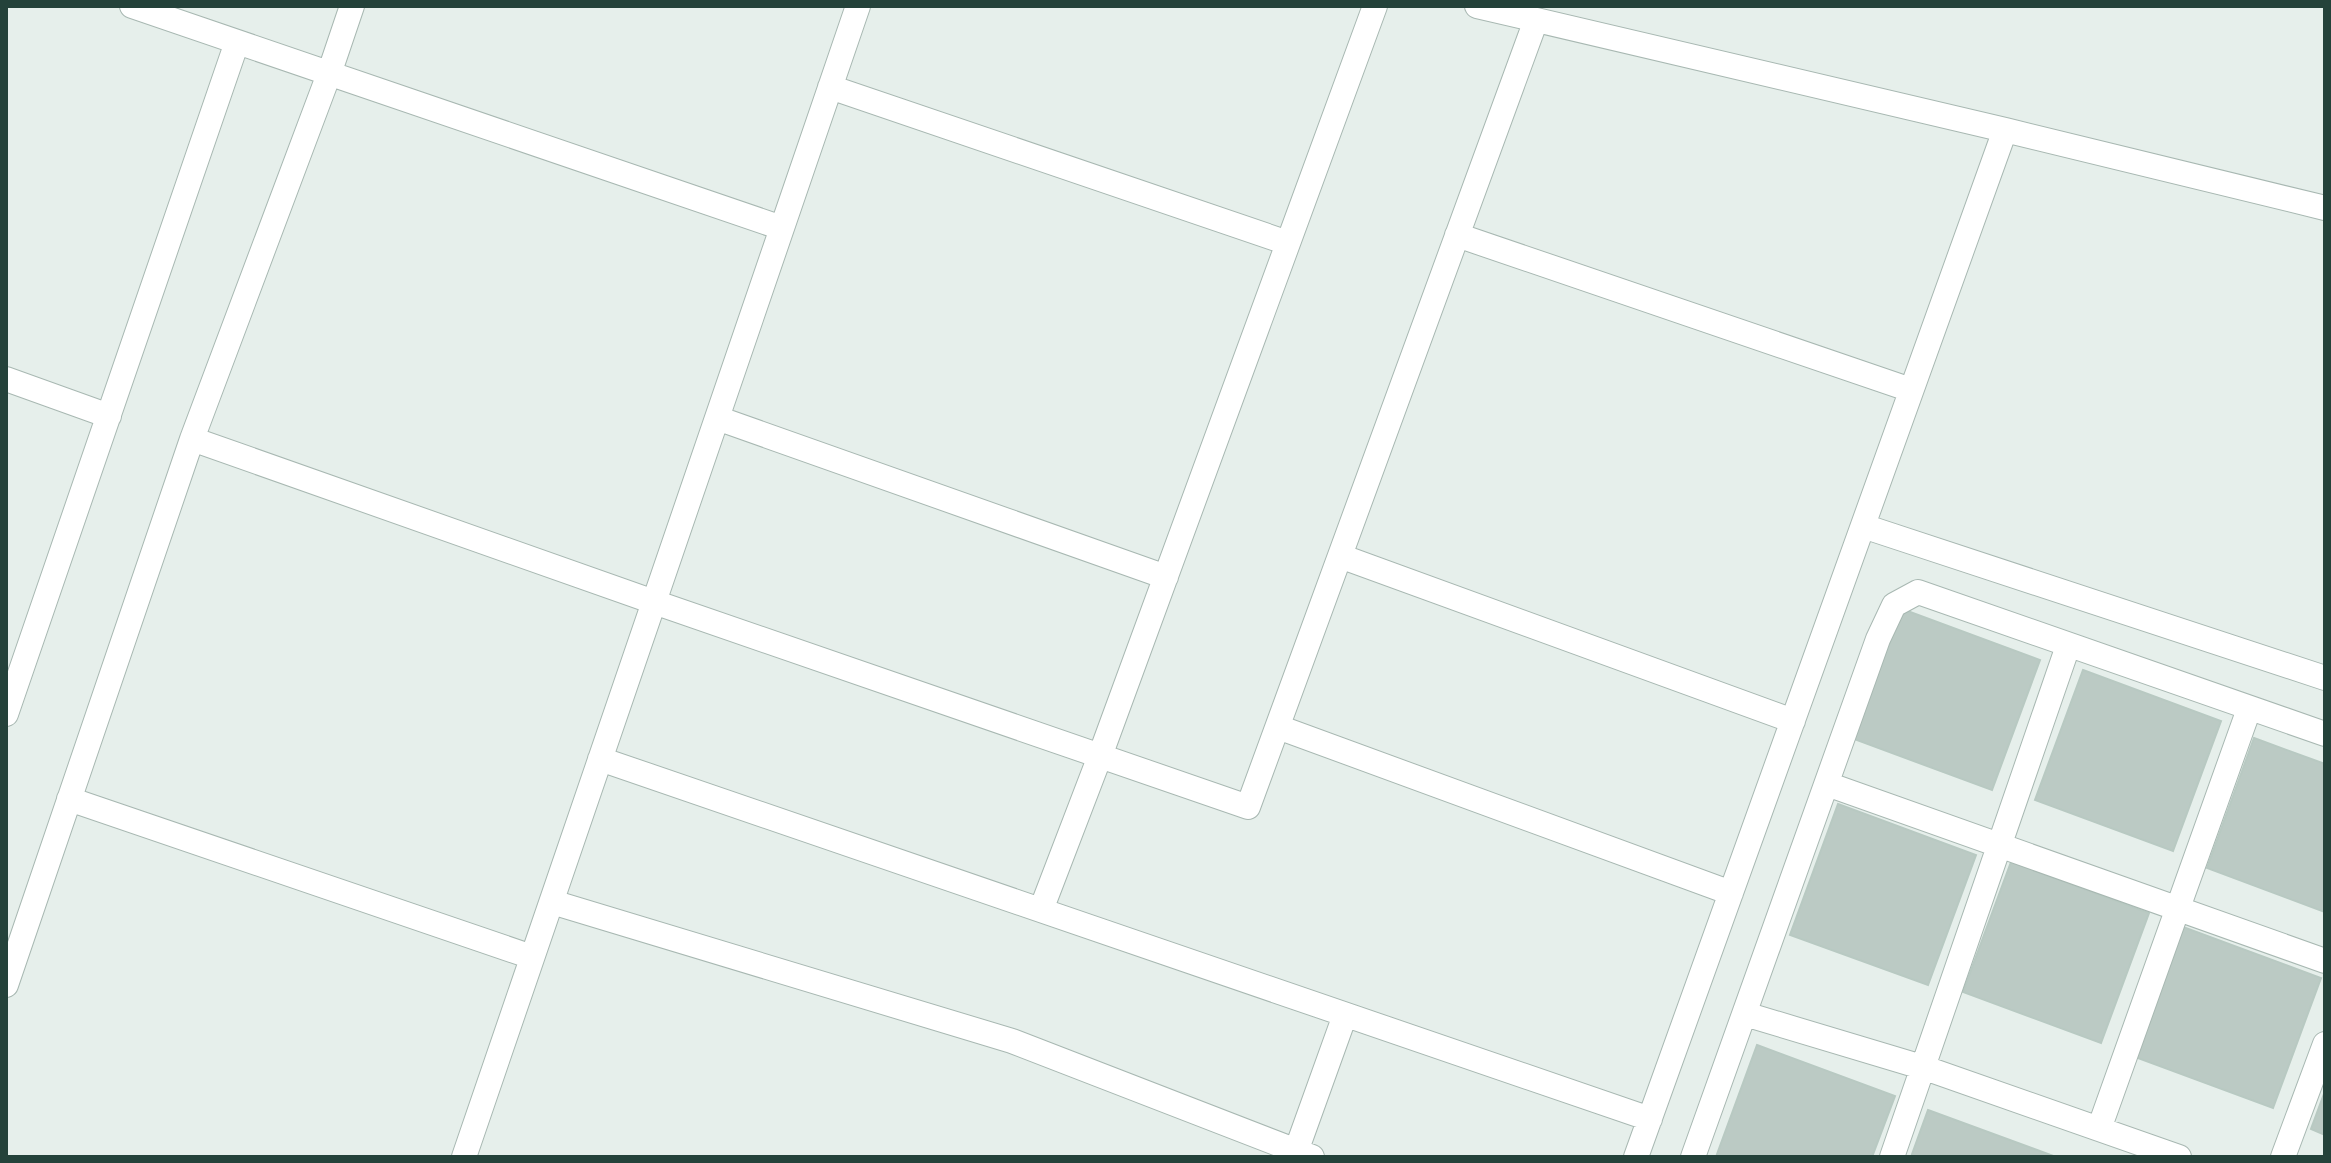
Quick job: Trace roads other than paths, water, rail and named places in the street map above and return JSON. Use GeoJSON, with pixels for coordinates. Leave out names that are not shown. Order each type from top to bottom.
{"type":"FeatureCollection","features":[{"type":"Feature","properties":{"kind":"street"},"geometry":{"type":"LineString","coordinates":[[132,6],[782,228]]}},
{"type":"Feature","properties":{"kind":"street"},"geometry":{"type":"LineString","coordinates":[[6,985],[192,439],[352,6]]}},
{"type":"Feature","properties":{"kind":"street"},"geometry":{"type":"LineString","coordinates":[[464,1157],[858,6]]}},
{"type":"Feature","properties":{"kind":"street"},"geometry":{"type":"LineString","coordinates":[[1041,910],[1375,6]]}},
{"type":"Feature","properties":{"kind":"street"},"geometry":{"type":"LineString","coordinates":[[1477,6],[2325,208]]}},
{"type":"Feature","properties":{"kind":"street"},"geometry":{"type":"LineString","coordinates":[[192,439],[1248,807],[1536,20]]}},
{"type":"Feature","properties":{"kind":"street"},"geometry":{"type":"LineString","coordinates":[[6,714],[237,42]]}},
{"type":"Feature","properties":{"kind":"street"},"geometry":{"type":"LineString","coordinates":[[830,87],[1288,243]]}},
{"type":"Feature","properties":{"kind":"street"},"geometry":{"type":"LineString","coordinates":[[1636,1157],[2005,130]]}},
{"type":"Feature","properties":{"kind":"street"},"geometry":{"type":"LineString","coordinates":[[1457,235],[1911,390]]}},
{"type":"Feature","properties":{"kind":"street"},"geometry":{"type":"LineString","coordinates":[[6,379],[109,416]]}},
{"type":"Feature","properties":{"kind":"street"},"geometry":{"type":"LineString","coordinates":[[717,418],[1166,577]]}},
{"type":"Feature","properties":{"kind":"street"},"geometry":{"type":"LineString","coordinates":[[1863,526],[2325,678]]}},
{"type":"Feature","properties":{"kind":"street"},"geometry":{"type":"LineString","coordinates":[[1340,556],[1793,721]]}},
{"type":"Feature","properties":{"kind":"street"},"geometry":{"type":"LineString","coordinates":[[1693,1157],[1878,639],[1894,605],[1918,592],[2325,734]]}},
{"type":"Feature","properties":{"kind":"street"},"geometry":{"type":"LineString","coordinates":[[1892,1157],[2068,646]]}},
{"type":"Feature","properties":{"kind":"street"},"geometry":{"type":"LineString","coordinates":[[2110,1140],[2178,907],[2249,709]]}},
{"type":"Feature","properties":{"kind":"street"},"geometry":{"type":"LineString","coordinates":[[1278,727],[1731,893]]}},
{"type":"Feature","properties":{"kind":"street"},"geometry":{"type":"LineString","coordinates":[[600,759],[1650,1119]]}},
{"type":"Feature","properties":{"kind":"street"},"geometry":{"type":"LineString","coordinates":[[1827,784],[2325,961]]}},
{"type":"Feature","properties":{"kind":"street"},"geometry":{"type":"LineString","coordinates":[[69,799],[532,957]]}},
{"type":"Feature","properties":{"kind":"street"},"geometry":{"type":"LineString","coordinates":[[552,902],[1012,1041],[1301,1155],[1345,1015]]}},
{"type":"Feature","properties":{"kind":"street"},"geometry":{"type":"LineString","coordinates":[[1745,1014],[1925,1068],[2110,1140],[2179,1157]]}},
{"type":"Feature","properties":{"kind":"street"},"geometry":{"type":"LineString","coordinates":[[2283,1157],[2325,1044]]}}]}
